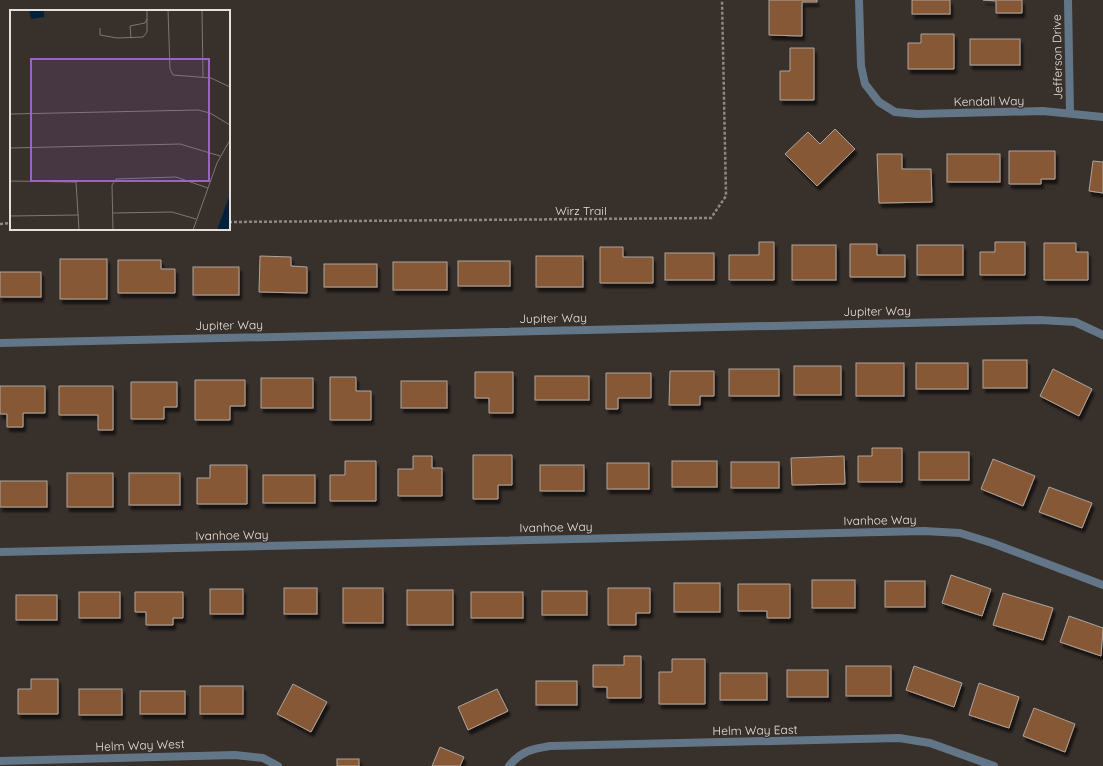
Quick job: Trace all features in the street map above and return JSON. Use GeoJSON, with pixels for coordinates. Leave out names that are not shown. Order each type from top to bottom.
{"type":"FeatureCollection","features":[{"type":"Feature","properties":{"kind":"street","name":"Kendall Way"},"geometry":{"type":"LineString","coordinates":[[859,0],[861,66],[865,84],[879,102],[895,112],[917,114],[1042,111],[1103,117]]}},
{"type":"Feature","properties":{"kind":"street","name":"Jefferson Drive"},"geometry":{"type":"LineString","coordinates":[[1068,0],[1070,113]]}},
{"type":"Feature","properties":{"kind":"street","name":"Jupiter Way"},"geometry":{"type":"LineString","coordinates":[[0,342],[1040,320],[1075,322],[1103,335]]}},
{"type":"Feature","properties":{"kind":"street","name":"Ivanhoe Way"},"geometry":{"type":"LineString","coordinates":[[0,552],[924,531],[960,533],[1103,584]]}},
{"type":"Feature","properties":{"kind":"street","name":"Helm Way East"},"geometry":{"type":"LineString","coordinates":[[509,766],[516,758],[528,749],[550,746],[899,738],[930,743],[994,766]]}},
{"type":"Feature","properties":{"kind":"street","name":"Helm Way West"},"geometry":{"type":"LineString","coordinates":[[0,761],[235,755],[263,758],[278,766]]}},
{"type":"Feature","properties":{"kind":"path","name":"Wirz Trail"},"geometry":{"type":"LineString","coordinates":[[230,222],[711,218],[726,196],[722,0]]}},
{"type":"Feature","properties":{"kind":"path"},"geometry":{"type":"LineString","coordinates":[[0,224],[10,223]]}},
{"type":"Feature","properties":{"kind":"building"},"geometry":{"type":"Polygon","coordinates":[[[769,0],[817,0],[817,2],[802,2],[802,36],[769,35],[769,0]]]}},
{"type":"Feature","properties":{"kind":"building"},"geometry":{"type":"Polygon","coordinates":[[[912,0],[950,0],[950,14],[912,14],[912,0]]]}},
{"type":"Feature","properties":{"kind":"building"},"geometry":{"type":"Polygon","coordinates":[[[983,0],[1022,0],[1022,13],[996,13],[996,1],[983,0]]]}},
{"type":"Feature","properties":{"kind":"building"},"geometry":{"type":"Polygon","coordinates":[[[921,34],[954,34],[954,69],[908,69],[908,43],[921,43],[921,34]]]}},
{"type":"Feature","properties":{"kind":"building"},"geometry":{"type":"Polygon","coordinates":[[[970,39],[1020,39],[1020,65],[970,65],[970,39]]]}},
{"type":"Feature","properties":{"kind":"building"},"geometry":{"type":"Polygon","coordinates":[[[790,48],[814,48],[814,100],[780,100],[780,71],[790,71],[790,48]]]}},
{"type":"Feature","properties":{"kind":"building"},"geometry":{"type":"Polygon","coordinates":[[[835,129],[855,149],[817,186],[785,154],[808,132],[820,144],[835,129]]]}},
{"type":"Feature","properties":{"kind":"building"},"geometry":{"type":"Polygon","coordinates":[[[1009,151],[1055,151],[1055,179],[1041,179],[1041,184],[1009,184],[1009,151]]]}},
{"type":"Feature","properties":{"kind":"building"},"geometry":{"type":"Polygon","coordinates":[[[877,154],[902,154],[902,169],[931,169],[932,202],[879,203],[877,154]]]}},
{"type":"Feature","properties":{"kind":"building"},"geometry":{"type":"Polygon","coordinates":[[[947,154],[1000,154],[1000,182],[947,182],[947,154]]]}},
{"type":"Feature","properties":{"kind":"building"},"geometry":{"type":"Polygon","coordinates":[[[1093,161],[1103,162],[1103,193],[1089,191],[1093,161]]]}},
{"type":"Feature","properties":{"kind":"building"},"geometry":{"type":"Polygon","coordinates":[[[759,242],[774,242],[774,280],[729,280],[729,255],[759,255],[759,242]]]}},
{"type":"Feature","properties":{"kind":"building"},"geometry":{"type":"Polygon","coordinates":[[[995,242],[1025,242],[1025,275],[980,275],[980,252],[995,252],[995,242]]]}},
{"type":"Feature","properties":{"kind":"building"},"geometry":{"type":"Polygon","coordinates":[[[1044,243],[1076,243],[1076,252],[1088,252],[1088,280],[1044,280],[1044,243]]]}},
{"type":"Feature","properties":{"kind":"building"},"geometry":{"type":"Polygon","coordinates":[[[850,244],[877,244],[877,255],[905,255],[905,277],[850,277],[850,244]]]}},
{"type":"Feature","properties":{"kind":"building"},"geometry":{"type":"Polygon","coordinates":[[[792,245],[836,245],[836,280],[792,280],[792,245]]]}},
{"type":"Feature","properties":{"kind":"building"},"geometry":{"type":"Polygon","coordinates":[[[917,245],[963,245],[963,275],[917,275],[917,245]]]}},
{"type":"Feature","properties":{"kind":"building"},"geometry":{"type":"Polygon","coordinates":[[[600,247],[623,247],[623,257],[653,257],[653,283],[600,283],[600,247]]]}},
{"type":"Feature","properties":{"kind":"building"},"geometry":{"type":"Polygon","coordinates":[[[665,253],[714,253],[714,280],[665,280],[665,253]]]}},
{"type":"Feature","properties":{"kind":"building"},"geometry":{"type":"Polygon","coordinates":[[[260,256],[291,257],[291,266],[307,267],[307,293],[259,292],[260,256]]]}},
{"type":"Feature","properties":{"kind":"building"},"geometry":{"type":"Polygon","coordinates":[[[536,256],[583,256],[583,287],[536,287],[536,256]]]}},
{"type":"Feature","properties":{"kind":"building"},"geometry":{"type":"Polygon","coordinates":[[[60,259],[107,259],[107,299],[60,299],[60,259]]]}},
{"type":"Feature","properties":{"kind":"building"},"geometry":{"type":"Polygon","coordinates":[[[118,260],[161,260],[161,269],[175,269],[175,293],[118,293],[118,260]]]}},
{"type":"Feature","properties":{"kind":"building"},"geometry":{"type":"Polygon","coordinates":[[[458,261],[510,261],[510,286],[458,286],[458,261]]]}},
{"type":"Feature","properties":{"kind":"building"},"geometry":{"type":"Polygon","coordinates":[[[393,262],[447,262],[447,290],[393,290],[393,262]]]}},
{"type":"Feature","properties":{"kind":"building"},"geometry":{"type":"Polygon","coordinates":[[[324,264],[377,264],[377,287],[324,287],[324,264]]]}},
{"type":"Feature","properties":{"kind":"building"},"geometry":{"type":"Polygon","coordinates":[[[193,267],[239,267],[239,295],[193,295],[193,267]]]}},
{"type":"Feature","properties":{"kind":"building"},"geometry":{"type":"Polygon","coordinates":[[[0,272],[41,272],[41,297],[0,297],[0,272]]]}},
{"type":"Feature","properties":{"kind":"building"},"geometry":{"type":"Polygon","coordinates":[[[983,360],[1027,360],[1027,388],[983,388],[983,360]]]}},
{"type":"Feature","properties":{"kind":"building"},"geometry":{"type":"Polygon","coordinates":[[[856,363],[904,363],[904,396],[856,396],[856,363]]]}},
{"type":"Feature","properties":{"kind":"building"},"geometry":{"type":"Polygon","coordinates":[[[916,363],[968,363],[968,389],[916,389],[916,363]]]}},
{"type":"Feature","properties":{"kind":"building"},"geometry":{"type":"Polygon","coordinates":[[[794,366],[841,366],[841,395],[794,395],[794,366]]]}},
{"type":"Feature","properties":{"kind":"building"},"geometry":{"type":"Polygon","coordinates":[[[729,369],[779,369],[779,396],[729,396],[729,369]]]}},
{"type":"Feature","properties":{"kind":"building"},"geometry":{"type":"Polygon","coordinates":[[[1053,369],[1092,389],[1079,416],[1040,396],[1053,369]]]}},
{"type":"Feature","properties":{"kind":"building"},"geometry":{"type":"Polygon","coordinates":[[[670,371],[714,371],[714,396],[700,396],[700,405],[669,405],[670,371]]]}},
{"type":"Feature","properties":{"kind":"building"},"geometry":{"type":"Polygon","coordinates":[[[475,372],[513,372],[513,413],[489,413],[489,398],[475,398],[475,372]]]}},
{"type":"Feature","properties":{"kind":"building"},"geometry":{"type":"Polygon","coordinates":[[[606,373],[651,373],[651,398],[618,398],[618,409],[606,409],[606,373]]]}},
{"type":"Feature","properties":{"kind":"building"},"geometry":{"type":"Polygon","coordinates":[[[535,376],[589,376],[589,400],[535,400],[535,376]]]}},
{"type":"Feature","properties":{"kind":"building"},"geometry":{"type":"Polygon","coordinates":[[[330,377],[356,377],[356,391],[371,391],[371,420],[330,420],[330,377]]]}},
{"type":"Feature","properties":{"kind":"building"},"geometry":{"type":"Polygon","coordinates":[[[261,378],[313,378],[313,408],[261,408],[261,378]]]}},
{"type":"Feature","properties":{"kind":"building"},"geometry":{"type":"Polygon","coordinates":[[[195,380],[245,380],[245,406],[230,406],[230,420],[195,420],[195,380]]]}},
{"type":"Feature","properties":{"kind":"building"},"geometry":{"type":"Polygon","coordinates":[[[401,381],[447,381],[447,408],[401,408],[401,381]]]}},
{"type":"Feature","properties":{"kind":"building"},"geometry":{"type":"Polygon","coordinates":[[[131,382],[177,382],[177,407],[164,407],[164,419],[131,419],[131,382]]]}},
{"type":"Feature","properties":{"kind":"building"},"geometry":{"type":"Polygon","coordinates":[[[0,386],[45,386],[45,413],[23,413],[23,427],[7,427],[7,414],[0,414],[0,386]]]}},
{"type":"Feature","properties":{"kind":"building"},"geometry":{"type":"Polygon","coordinates":[[[59,386],[113,386],[113,430],[98,430],[98,415],[59,415],[59,386]]]}},
{"type":"Feature","properties":{"kind":"building"},"geometry":{"type":"Polygon","coordinates":[[[872,448],[902,448],[902,482],[858,482],[858,456],[872,456],[872,448]]]}},
{"type":"Feature","properties":{"kind":"building"},"geometry":{"type":"Polygon","coordinates":[[[919,452],[969,452],[969,480],[919,480],[919,452]]]}},
{"type":"Feature","properties":{"kind":"building"},"geometry":{"type":"Polygon","coordinates":[[[473,455],[512,455],[512,485],[498,485],[498,499],[473,499],[473,455]]]}},
{"type":"Feature","properties":{"kind":"building"},"geometry":{"type":"Polygon","coordinates":[[[413,456],[432,456],[432,468],[442,468],[442,496],[398,496],[398,469],[413,469],[413,456]]]}},
{"type":"Feature","properties":{"kind":"building"},"geometry":{"type":"Polygon","coordinates":[[[844,456],[845,484],[792,485],[791,458],[844,456]]]}},
{"type":"Feature","properties":{"kind":"building"},"geometry":{"type":"Polygon","coordinates":[[[993,459],[1035,476],[1023,506],[981,489],[993,459]]]}},
{"type":"Feature","properties":{"kind":"building"},"geometry":{"type":"Polygon","coordinates":[[[345,461],[376,461],[376,501],[330,501],[330,475],[345,475],[345,461]]]}},
{"type":"Feature","properties":{"kind":"building"},"geometry":{"type":"Polygon","coordinates":[[[672,461],[717,461],[717,487],[672,487],[672,461]]]}},
{"type":"Feature","properties":{"kind":"building"},"geometry":{"type":"Polygon","coordinates":[[[731,462],[779,462],[779,488],[731,488],[731,462]]]}},
{"type":"Feature","properties":{"kind":"building"},"geometry":{"type":"Polygon","coordinates":[[[607,463],[649,463],[649,489],[607,489],[607,463]]]}},
{"type":"Feature","properties":{"kind":"building"},"geometry":{"type":"Polygon","coordinates":[[[210,465],[247,465],[247,504],[197,504],[197,478],[210,478],[210,465]]]}},
{"type":"Feature","properties":{"kind":"building"},"geometry":{"type":"Polygon","coordinates":[[[540,465],[584,465],[584,491],[540,491],[540,465]]]}},
{"type":"Feature","properties":{"kind":"building"},"geometry":{"type":"Polygon","coordinates":[[[67,473],[113,473],[113,507],[67,507],[67,473]]]}},
{"type":"Feature","properties":{"kind":"building"},"geometry":{"type":"Polygon","coordinates":[[[129,473],[180,473],[180,505],[129,505],[129,473]]]}},
{"type":"Feature","properties":{"kind":"building"},"geometry":{"type":"Polygon","coordinates":[[[263,475],[315,475],[315,503],[263,503],[263,475]]]}},
{"type":"Feature","properties":{"kind":"building"},"geometry":{"type":"Polygon","coordinates":[[[0,481],[47,481],[47,507],[0,507],[0,481]]]}},
{"type":"Feature","properties":{"kind":"building"},"geometry":{"type":"Polygon","coordinates":[[[1049,487],[1092,503],[1082,528],[1039,512],[1049,487]]]}},
{"type":"Feature","properties":{"kind":"building"},"geometry":{"type":"Polygon","coordinates":[[[951,575],[991,589],[982,616],[942,603],[951,575]]]}},
{"type":"Feature","properties":{"kind":"building"},"geometry":{"type":"Polygon","coordinates":[[[812,580],[855,580],[855,608],[812,608],[812,580]]]}},
{"type":"Feature","properties":{"kind":"building"},"geometry":{"type":"Polygon","coordinates":[[[885,581],[925,581],[925,607],[885,607],[885,581]]]}},
{"type":"Feature","properties":{"kind":"building"},"geometry":{"type":"Polygon","coordinates":[[[674,583],[720,583],[720,612],[674,612],[674,583]]]}},
{"type":"Feature","properties":{"kind":"building"},"geometry":{"type":"Polygon","coordinates":[[[738,584],[790,584],[790,618],[767,618],[767,611],[738,611],[738,584]]]}},
{"type":"Feature","properties":{"kind":"building"},"geometry":{"type":"Polygon","coordinates":[[[284,588],[317,588],[317,614],[284,614],[284,588]]]}},
{"type":"Feature","properties":{"kind":"building"},"geometry":{"type":"Polygon","coordinates":[[[343,588],[383,588],[383,623],[343,623],[343,588]]]}},
{"type":"Feature","properties":{"kind":"building"},"geometry":{"type":"Polygon","coordinates":[[[608,588],[650,588],[650,613],[636,613],[636,625],[608,625],[608,588]]]}},
{"type":"Feature","properties":{"kind":"building"},"geometry":{"type":"Polygon","coordinates":[[[210,589],[243,589],[243,614],[210,614],[210,589]]]}},
{"type":"Feature","properties":{"kind":"building"},"geometry":{"type":"Polygon","coordinates":[[[407,590],[453,590],[453,625],[407,625],[407,590]]]}},
{"type":"Feature","properties":{"kind":"building"},"geometry":{"type":"Polygon","coordinates":[[[542,591],[587,591],[587,615],[542,615],[542,591]]]}},
{"type":"Feature","properties":{"kind":"building"},"geometry":{"type":"Polygon","coordinates":[[[79,592],[120,592],[120,618],[79,618],[79,592]]]}},
{"type":"Feature","properties":{"kind":"building"},"geometry":{"type":"Polygon","coordinates":[[[135,592],[183,592],[183,618],[173,618],[173,625],[146,625],[146,612],[135,612],[135,592]]]}},
{"type":"Feature","properties":{"kind":"building"},"geometry":{"type":"Polygon","coordinates":[[[471,592],[523,592],[523,618],[471,618],[471,592]]]}},
{"type":"Feature","properties":{"kind":"building"},"geometry":{"type":"Polygon","coordinates":[[[1003,593],[1053,608],[1043,640],[993,625],[1003,593]]]}},
{"type":"Feature","properties":{"kind":"building"},"geometry":{"type":"Polygon","coordinates":[[[16,595],[57,595],[57,620],[16,620],[16,595]]]}},
{"type":"Feature","properties":{"kind":"building"},"geometry":{"type":"Polygon","coordinates":[[[1069,616],[1103,628],[1101,656],[1060,642],[1069,616]]]}},
{"type":"Feature","properties":{"kind":"building"},"geometry":{"type":"Polygon","coordinates":[[[624,656],[641,656],[641,698],[607,698],[607,687],[593,687],[593,665],[624,665],[624,656]]]}},
{"type":"Feature","properties":{"kind":"building"},"geometry":{"type":"Polygon","coordinates":[[[672,659],[705,659],[705,704],[659,704],[659,672],[672,672],[672,659]]]}},
{"type":"Feature","properties":{"kind":"building"},"geometry":{"type":"Polygon","coordinates":[[[846,666],[891,666],[891,696],[846,696],[846,666]]]}},
{"type":"Feature","properties":{"kind":"building"},"geometry":{"type":"Polygon","coordinates":[[[914,666],[962,683],[954,707],[906,690],[914,666]]]}},
{"type":"Feature","properties":{"kind":"building"},"geometry":{"type":"Polygon","coordinates":[[[787,670],[828,670],[828,697],[787,697],[787,670]]]}},
{"type":"Feature","properties":{"kind":"building"},"geometry":{"type":"Polygon","coordinates":[[[720,673],[767,673],[767,700],[720,700],[720,673]]]}},
{"type":"Feature","properties":{"kind":"building"},"geometry":{"type":"Polygon","coordinates":[[[31,679],[58,679],[58,714],[18,714],[18,689],[31,689],[31,679]]]}},
{"type":"Feature","properties":{"kind":"building"},"geometry":{"type":"Polygon","coordinates":[[[536,681],[577,681],[577,705],[536,705],[536,681]]]}},
{"type":"Feature","properties":{"kind":"building"},"geometry":{"type":"Polygon","coordinates":[[[979,683],[1019,697],[1009,728],[969,715],[979,683]]]}},
{"type":"Feature","properties":{"kind":"building"},"geometry":{"type":"Polygon","coordinates":[[[293,684],[327,702],[311,732],[277,714],[293,684]]]}},
{"type":"Feature","properties":{"kind":"building"},"geometry":{"type":"Polygon","coordinates":[[[200,686],[243,686],[243,714],[200,714],[200,686]]]}},
{"type":"Feature","properties":{"kind":"building"},"geometry":{"type":"Polygon","coordinates":[[[79,689],[122,689],[122,715],[79,715],[79,689]]]}},
{"type":"Feature","properties":{"kind":"building"},"geometry":{"type":"Polygon","coordinates":[[[497,689],[508,711],[468,730],[458,707],[497,689]]]}},
{"type":"Feature","properties":{"kind":"building"},"geometry":{"type":"Polygon","coordinates":[[[140,691],[185,691],[185,714],[140,714],[140,691]]]}},
{"type":"Feature","properties":{"kind":"building"},"geometry":{"type":"Polygon","coordinates":[[[1034,708],[1075,724],[1065,752],[1023,736],[1034,708]]]}},
{"type":"Feature","properties":{"kind":"building"},"geometry":{"type":"Polygon","coordinates":[[[440,747],[464,757],[460,766],[432,766],[440,747]]]}},
{"type":"Feature","properties":{"kind":"building"},"geometry":{"type":"Polygon","coordinates":[[[337,759],[359,759],[359,766],[337,766],[337,759]]]}}]}
